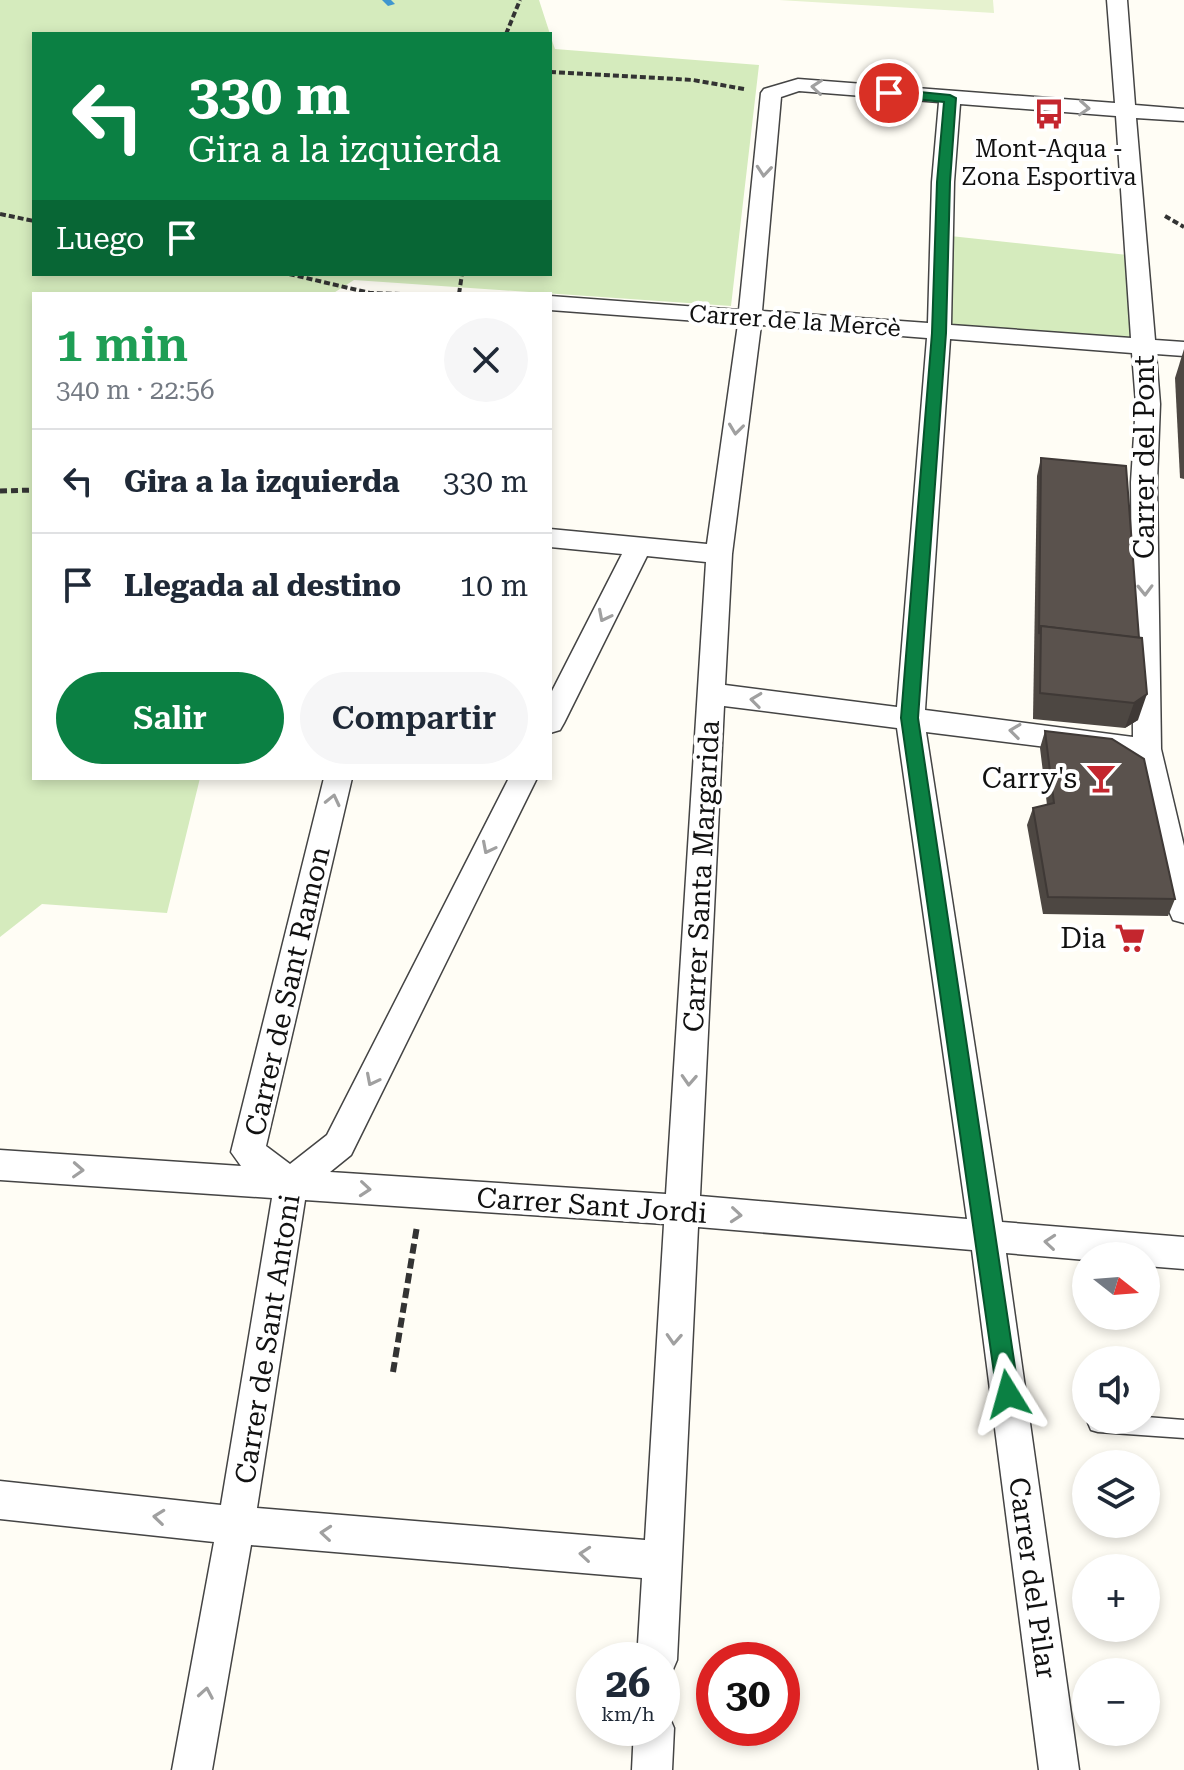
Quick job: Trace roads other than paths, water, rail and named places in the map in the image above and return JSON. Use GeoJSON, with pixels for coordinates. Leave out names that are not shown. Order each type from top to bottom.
{"type":"FeatureCollection","features":[{"type":"Feature","properties":{"kind":"street","name":"Carrer del Pont"},"geometry":{"type":"LineString","coordinates":[[1117,0],[1148,404],[1144,482],[1147,749],[1184,911]]}},
{"type":"Feature","properties":{"kind":"street","name":"Carrer Santa Margarida"},"geometry":{"type":"LineString","coordinates":[[658,1642],[719,554],[750,318],[771,93],[798,85],[950,98]]}},
{"type":"Feature","properties":{"kind":"street"},"geometry":{"type":"LineString","coordinates":[[950,98],[1184,115]]}},
{"type":"Feature","properties":{"kind":"street","name":"Carrer del Pilar"},"geometry":{"type":"LineString","coordinates":[[950,98],[943,182],[939,333],[910,718],[987,1237],[1059,1770]]}},
{"type":"Feature","properties":{"kind":"street","name":"Carrer de la Mercè"},"geometry":{"type":"LineString","coordinates":[[552,303],[1184,349]]}},
{"type":"Feature","properties":{"kind":"street"},"geometry":{"type":"LineString","coordinates":[[552,538],[719,554]]}},
{"type":"Feature","properties":{"kind":"street"},"geometry":{"type":"LineString","coordinates":[[552,719],[639,546]]}},
{"type":"Feature","properties":{"kind":"street"},"geometry":{"type":"LineString","coordinates":[[712,694],[1147,749]]}},
{"type":"Feature","properties":{"kind":"street","name":"Carrer de Sant Ramon"},"geometry":{"type":"LineString","coordinates":[[291,1183],[248,1152],[338,780]]}},
{"type":"Feature","properties":{"kind":"street","name":"Carrer de Sant Antoni"},"geometry":{"type":"LineString","coordinates":[[192,1770],[236,1525],[291,1183],[339,1145],[522,780]]}},
{"type":"Feature","properties":{"kind":"street","name":"Carrer Sant Jordi"},"geometry":{"type":"LineString","coordinates":[[0,1165],[681,1210],[1184,1253]]}},
{"type":"Feature","properties":{"kind":"street"},"geometry":{"type":"LineString","coordinates":[[0,1500],[236,1525],[662,1561]]}},
{"type":"Feature","properties":{"kind":"street"},"geometry":{"type":"LineString","coordinates":[[652,1770],[653,1746]]}},
{"type":"Feature","properties":{"kind":"lane"},"geometry":{"type":"LineString","coordinates":[[1160,1427],[1184,1429]]}},
{"type":"Feature","properties":{"kind":"waterway"},"geometry":{"type":"LineString","coordinates":[[386,0],[391,4]]}},
{"type":"Feature","properties":{"kind":"place","name":"Mont-Aqua - Zona Esportiva"},"geometry":{"type":"Point","coordinates":[1049,114]}},
{"type":"Feature","properties":{"kind":"place","name":"Carry's"},"geometry":{"type":"Point","coordinates":[1101,778]}},
{"type":"Feature","properties":{"kind":"place","name":"Dia"},"geometry":{"type":"Point","coordinates":[1130,938]}}]}
